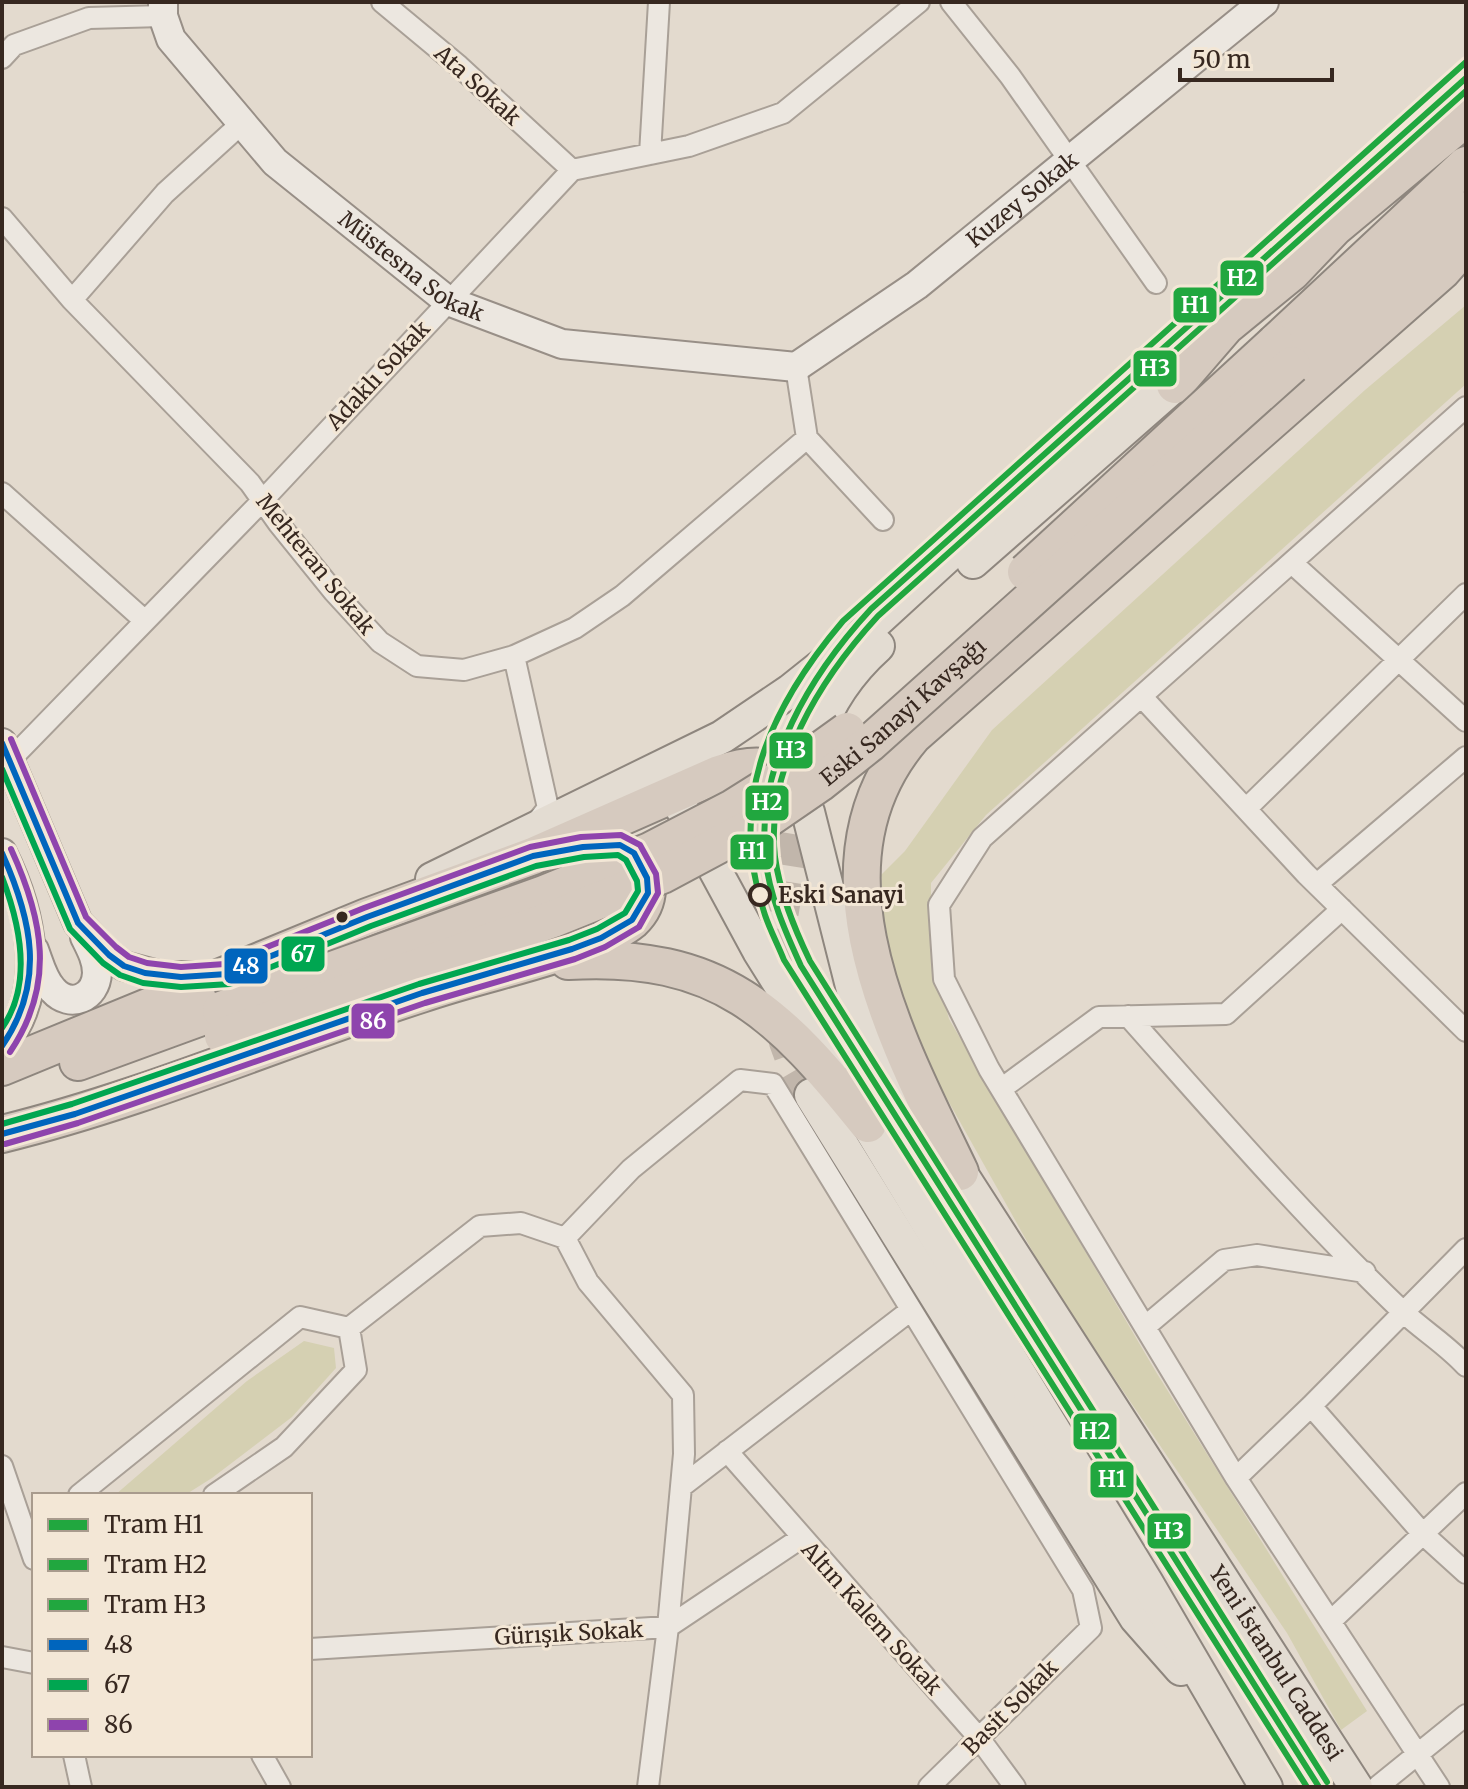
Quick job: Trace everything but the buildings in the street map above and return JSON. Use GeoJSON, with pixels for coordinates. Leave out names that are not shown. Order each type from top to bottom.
{"type":"FeatureCollection","features":[{"type":"Feature","properties":{"kind":"highway"},"geometry":{"type":"LineString","coordinates":[[1175,385],[1226,326],[1292,272],[1334,228],[1466,118]]}},
{"type":"Feature","properties":{"kind":"highway"},"geometry":{"type":"LineString","coordinates":[[1175,385],[1466,151]]}},
{"type":"Feature","properties":{"kind":"highway"},"geometry":{"type":"LineString","coordinates":[[1283,354],[1466,165]]}},
{"type":"Feature","properties":{"kind":"highway"},"geometry":{"type":"LineString","coordinates":[[1283,354],[1466,210]]}},
{"type":"Feature","properties":{"kind":"highway"},"geometry":{"type":"LineString","coordinates":[[960,1172],[896,1032],[875,970],[864,919],[862,850],[876,796],[892,763],[913,736],[1442,271],[1466,244]]}},
{"type":"Feature","properties":{"kind":"highway","name":"Eski Sanayi Kavşağı"},"geometry":{"type":"LineString","coordinates":[[219,1024],[626,861],[712,820],[781,778],[853,726],[1283,354]]}},
{"type":"Feature","properties":{"kind":"highway"},"geometry":{"type":"LineString","coordinates":[[2,1067],[367,917],[532,844],[674,794],[719,774],[747,766],[772,768],[796,784]]}},
{"type":"Feature","properties":{"kind":"highway"},"geometry":{"type":"LineString","coordinates":[[2,1134],[75,1114],[422,993],[572,949],[619,929],[632,920],[648,893],[647,878],[641,864],[634,853],[620,845],[532,844]]}},
{"type":"Feature","properties":{"kind":"highway"},"geometry":{"type":"LineString","coordinates":[[522,965],[579,960],[634,960],[669,966],[702,977],[758,1009],[788,1031],[817,1060],[868,1124]]}},
{"type":"Feature","properties":{"kind":"highway"},"geometry":{"type":"LineString","coordinates":[[2,1089],[219,1024]]}},
{"type":"Feature","properties":{"kind":"highway"},"geometry":{"type":"LineString","coordinates":[[2,1121],[219,1024]]}},
{"type":"Feature","properties":{"kind":"main road"},"geometry":{"type":"LineString","coordinates":[[532,844],[702,749],[800,684],[869,628],[1189,337],[1334,228]]}},
{"type":"Feature","properties":{"kind":"main road"},"geometry":{"type":"LineString","coordinates":[[816,738],[831,702],[858,664],[1175,385]]}},
{"type":"Feature","properties":{"kind":"main road","name":"Yeni İstanbul Caddesi"},"geometry":{"type":"LineString","coordinates":[[796,784],[808,812],[846,966],[864,1020],[903,1094],[960,1172],[1356,1787]]}},
{"type":"Feature","properties":{"kind":"main road"},"geometry":{"type":"LineString","coordinates":[[674,794],[759,951],[1147,1583],[1266,1787]]}},
{"type":"Feature","properties":{"kind":"main road"},"geometry":{"type":"LineString","coordinates":[[811,1095],[1136,1618],[1226,1719]]}},
{"type":"Feature","properties":{"kind":"street","name":"Ata Sokak"},"geometry":{"type":"LineString","coordinates":[[382,2],[459,66],[572,170]]}},
{"type":"Feature","properties":{"kind":"street"},"geometry":{"type":"LineString","coordinates":[[650,154],[659,2]]}},
{"type":"Feature","properties":{"kind":"street"},"geometry":{"type":"LineString","coordinates":[[572,170],[689,146],[783,113],[919,2]]}},
{"type":"Feature","properties":{"kind":"street"},"geometry":{"type":"LineString","coordinates":[[951,2],[1010,76],[1156,283]]}},
{"type":"Feature","properties":{"kind":"street","name":"Kuzey Sokak"},"geometry":{"type":"LineString","coordinates":[[796,367],[917,285],[1264,2]]}},
{"type":"Feature","properties":{"kind":"street"},"geometry":{"type":"LineString","coordinates":[[2,58],[14,45],[89,18],[163,9]]}},
{"type":"Feature","properties":{"kind":"street","name":"Müstesna Sokak"},"geometry":{"type":"LineString","coordinates":[[163,9],[171,39],[275,162],[448,301],[562,344],[796,367]]}},
{"type":"Feature","properties":{"kind":"street"},"geometry":{"type":"LineString","coordinates":[[72,300],[165,193],[241,124]]}},
{"type":"Feature","properties":{"kind":"street","name":"Adaklı Sokak"},"geometry":{"type":"LineString","coordinates":[[6,752],[263,500],[572,170]]}},
{"type":"Feature","properties":{"kind":"street","name":"Mehteran Sokak"},"geometry":{"type":"LineString","coordinates":[[2,218],[72,300],[250,483],[334,592],[380,642],[417,666],[464,670],[514,656],[575,628],[622,596],[807,438]]}},
{"type":"Feature","properties":{"kind":"street"},"geometry":{"type":"LineString","coordinates":[[796,367],[807,438],[883,520]]}},
{"type":"Feature","properties":{"kind":"street"},"geometry":{"type":"LineString","coordinates":[[1439,1787],[1236,1478],[1001,1089],[944,979],[939,905],[982,838],[1463,414]]}},
{"type":"Feature","properties":{"kind":"street"},"geometry":{"type":"LineString","coordinates":[[2,493],[144,620]]}},
{"type":"Feature","properties":{"kind":"street"},"geometry":{"type":"LineString","coordinates":[[1292,563],[1466,721]]}},
{"type":"Feature","properties":{"kind":"street"},"geometry":{"type":"LineString","coordinates":[[1246,809],[1466,594]]}},
{"type":"Feature","properties":{"kind":"street"},"geometry":{"type":"LineString","coordinates":[[514,656],[548,808],[532,844]]}},
{"type":"Feature","properties":{"kind":"street"},"geometry":{"type":"LineString","coordinates":[[1142,697],[1317,884],[1466,1031]]}},
{"type":"Feature","properties":{"kind":"street"},"geometry":{"type":"LineString","coordinates":[[2,853],[13,875],[31,942],[53,990],[67,1000],[85,998],[93,989],[97,969],[94,955],[6,752]]}},
{"type":"Feature","properties":{"kind":"street"},"geometry":{"type":"LineString","coordinates":[[1317,884],[1466,757]]}},
{"type":"Feature","properties":{"kind":"street"},"geometry":{"type":"LineString","coordinates":[[1001,1089],[1099,1017],[1226,1014],[1342,909]]}},
{"type":"Feature","properties":{"kind":"street"},"geometry":{"type":"LineString","coordinates":[[78,923],[109,955],[134,969],[181,977],[227,974]]}},
{"type":"Feature","properties":{"kind":"street"},"geometry":{"type":"LineString","coordinates":[[2,1046],[13,1033],[24,1002],[29,984],[31,942]]}},
{"type":"Feature","properties":{"kind":"street"},"geometry":{"type":"LineString","coordinates":[[1128,1016],[1248,1150],[1403,1313],[1449,1348],[1466,1366]]}},
{"type":"Feature","properties":{"kind":"street"},"geometry":{"type":"LineString","coordinates":[[565,1238],[631,1169],[740,1080],[773,1084],[911,1310],[681,1487]]}},
{"type":"Feature","properties":{"kind":"street"},"geometry":{"type":"LineString","coordinates":[[349,1328],[480,1226],[521,1223],[565,1238],[588,1282],[683,1395],[684,1454],[668,1627],[648,1787]]}},
{"type":"Feature","properties":{"kind":"street"},"geometry":{"type":"LineString","coordinates":[[1236,1478],[1466,1249]]}},
{"type":"Feature","properties":{"kind":"street"},"geometry":{"type":"LineString","coordinates":[[1146,1326],[1224,1260],[1257,1255],[1365,1272]]}},
{"type":"Feature","properties":{"kind":"street","name":"Basit Sokak"},"geometry":{"type":"LineString","coordinates":[[911,1310],[1083,1590],[1091,1628],[929,1787]]}},
{"type":"Feature","properties":{"kind":"street"},"geometry":{"type":"LineString","coordinates":[[81,1493],[300,1317],[349,1328]]}},
{"type":"Feature","properties":{"kind":"street"},"geometry":{"type":"LineString","coordinates":[[217,1493],[284,1447],[356,1370],[349,1328]]}},
{"type":"Feature","properties":{"kind":"street"},"geometry":{"type":"LineString","coordinates":[[1311,1406],[1423,1534],[1466,1573]]}},
{"type":"Feature","properties":{"kind":"street","name":"Altın Kalem Sokak"},"geometry":{"type":"LineString","coordinates":[[727,1451],[979,1738],[1015,1787]]}},
{"type":"Feature","properties":{"kind":"street"},"geometry":{"type":"LineString","coordinates":[[2,1466],[30,1534]]}},
{"type":"Feature","properties":{"kind":"street"},"geometry":{"type":"LineString","coordinates":[[1331,1621],[1466,1493]]}},
{"type":"Feature","properties":{"kind":"street","name":"Gürışık Sokak"},"geometry":{"type":"LineString","coordinates":[[312,1649],[668,1627],[801,1538]]}},
{"type":"Feature","properties":{"kind":"street"},"geometry":{"type":"LineString","coordinates":[[2,1657],[32,1663]]}},
{"type":"Feature","properties":{"kind":"street"},"geometry":{"type":"LineString","coordinates":[[1377,1787],[1466,1715]]}},
{"type":"Feature","properties":{"kind":"street"},"geometry":{"type":"LineString","coordinates":[[74,1757],[81,1787]]}},
{"type":"Feature","properties":{"kind":"street"},"geometry":{"type":"LineString","coordinates":[[263,1757],[280,1787]]}},
{"type":"Feature","properties":{"kind":"shaded area"},"geometry":{"type":"Polygon","coordinates":[[[1466,305],[1466,384],[986,815],[931,883],[931,952],[949,1019],[1156,1372],[1367,1711],[1341,1730],[1287,1633],[1052,1286],[932,1072],[904,1005],[883,937],[881,875],[905,851],[992,730],[1365,390],[1466,305]]]}},
{"type":"Feature","properties":{"kind":"shaded area"},"geometry":{"type":"Polygon","coordinates":[[[304,1341],[334,1348],[336,1368],[292,1417],[212,1478],[188,1493],[117,1493],[247,1381],[304,1341]]]}},
{"type":"Feature","properties":{"kind":"tunnel"},"geometry":{"type":"LineString","coordinates":[[803,787],[777,948],[775,988],[785,1042],[793,1064],[811,1095]]}},
{"type":"Feature","properties":{"kind":"tram line","name":"H1"},"geometry":{"type":"LineString","coordinates":[[1307,1787],[784,960],[765,915],[754,873],[750,833],[753,795],[762,758],[776,722],[795,687],[843,621],[1466,62]]}},
{"type":"Feature","properties":{"kind":"tram line","name":"H2"},"geometry":{"type":"LineString","coordinates":[[1319,1787],[801,966],[770,885],[765,856],[765,821],[770,787],[792,722],[828,662],[871,609],[1466,78]]}},
{"type":"Feature","properties":{"kind":"tram line","name":"H3"},"geometry":{"type":"LineString","coordinates":[[1327,1782],[810,961],[780,884],[774,823],[779,790],[801,726],[836,668],[878,616],[1466,91]]}},
{"type":"Feature","properties":{"kind":"transit line","name":"86"},"geometry":{"type":"LineString","coordinates":[[5,1144],[78,1123],[425,1003],[575,959],[605,947],[639,927],[658,893],[656,874],[640,845],[621,835],[581,837],[530,847],[364,908],[225,964],[181,967],[147,963],[129,957],[86,917],[11,739]]}},
{"type":"Feature","properties":{"kind":"transit line","name":"48"},"geometry":{"type":"LineString","coordinates":[[2,743],[78,923],[109,955],[124,966],[145,973],[181,977],[227,974],[367,917],[533,856],[583,847],[620,845],[634,853],[647,878],[648,893],[632,920],[601,938],[572,949],[422,993],[75,1114],[2,1134]]}},
{"type":"Feature","properties":{"kind":"transit line","name":"67"},"geometry":{"type":"LineString","coordinates":[[2,769],[70,929],[103,963],[120,975],[143,983],[181,987],[230,984],[371,926],[536,866],[584,857],[618,855],[626,860],[637,881],[638,891],[625,913],[569,940],[419,984],[72,1104],[2,1124]]}},
{"type":"Feature","properties":{"kind":"transit line","name":"86"},"geometry":{"type":"LineString","coordinates":[[10,1052],[25,1027],[34,1001],[40,951],[31,901],[11,849]]}},
{"type":"Feature","properties":{"kind":"transit line","name":"48"},"geometry":{"type":"LineString","coordinates":[[2,853],[21,902],[30,951],[25,998],[2,1046]]}},
{"type":"Feature","properties":{"kind":"transit line","name":"67"},"geometry":{"type":"LineString","coordinates":[[2,877],[14,914],[20,954],[18,992],[2,1028]]}},
{"type":"Feature","properties":{"kind":"place","name":"Eski Sanayi"},"geometry":{"type":"Point","coordinates":[760,895]}}]}
